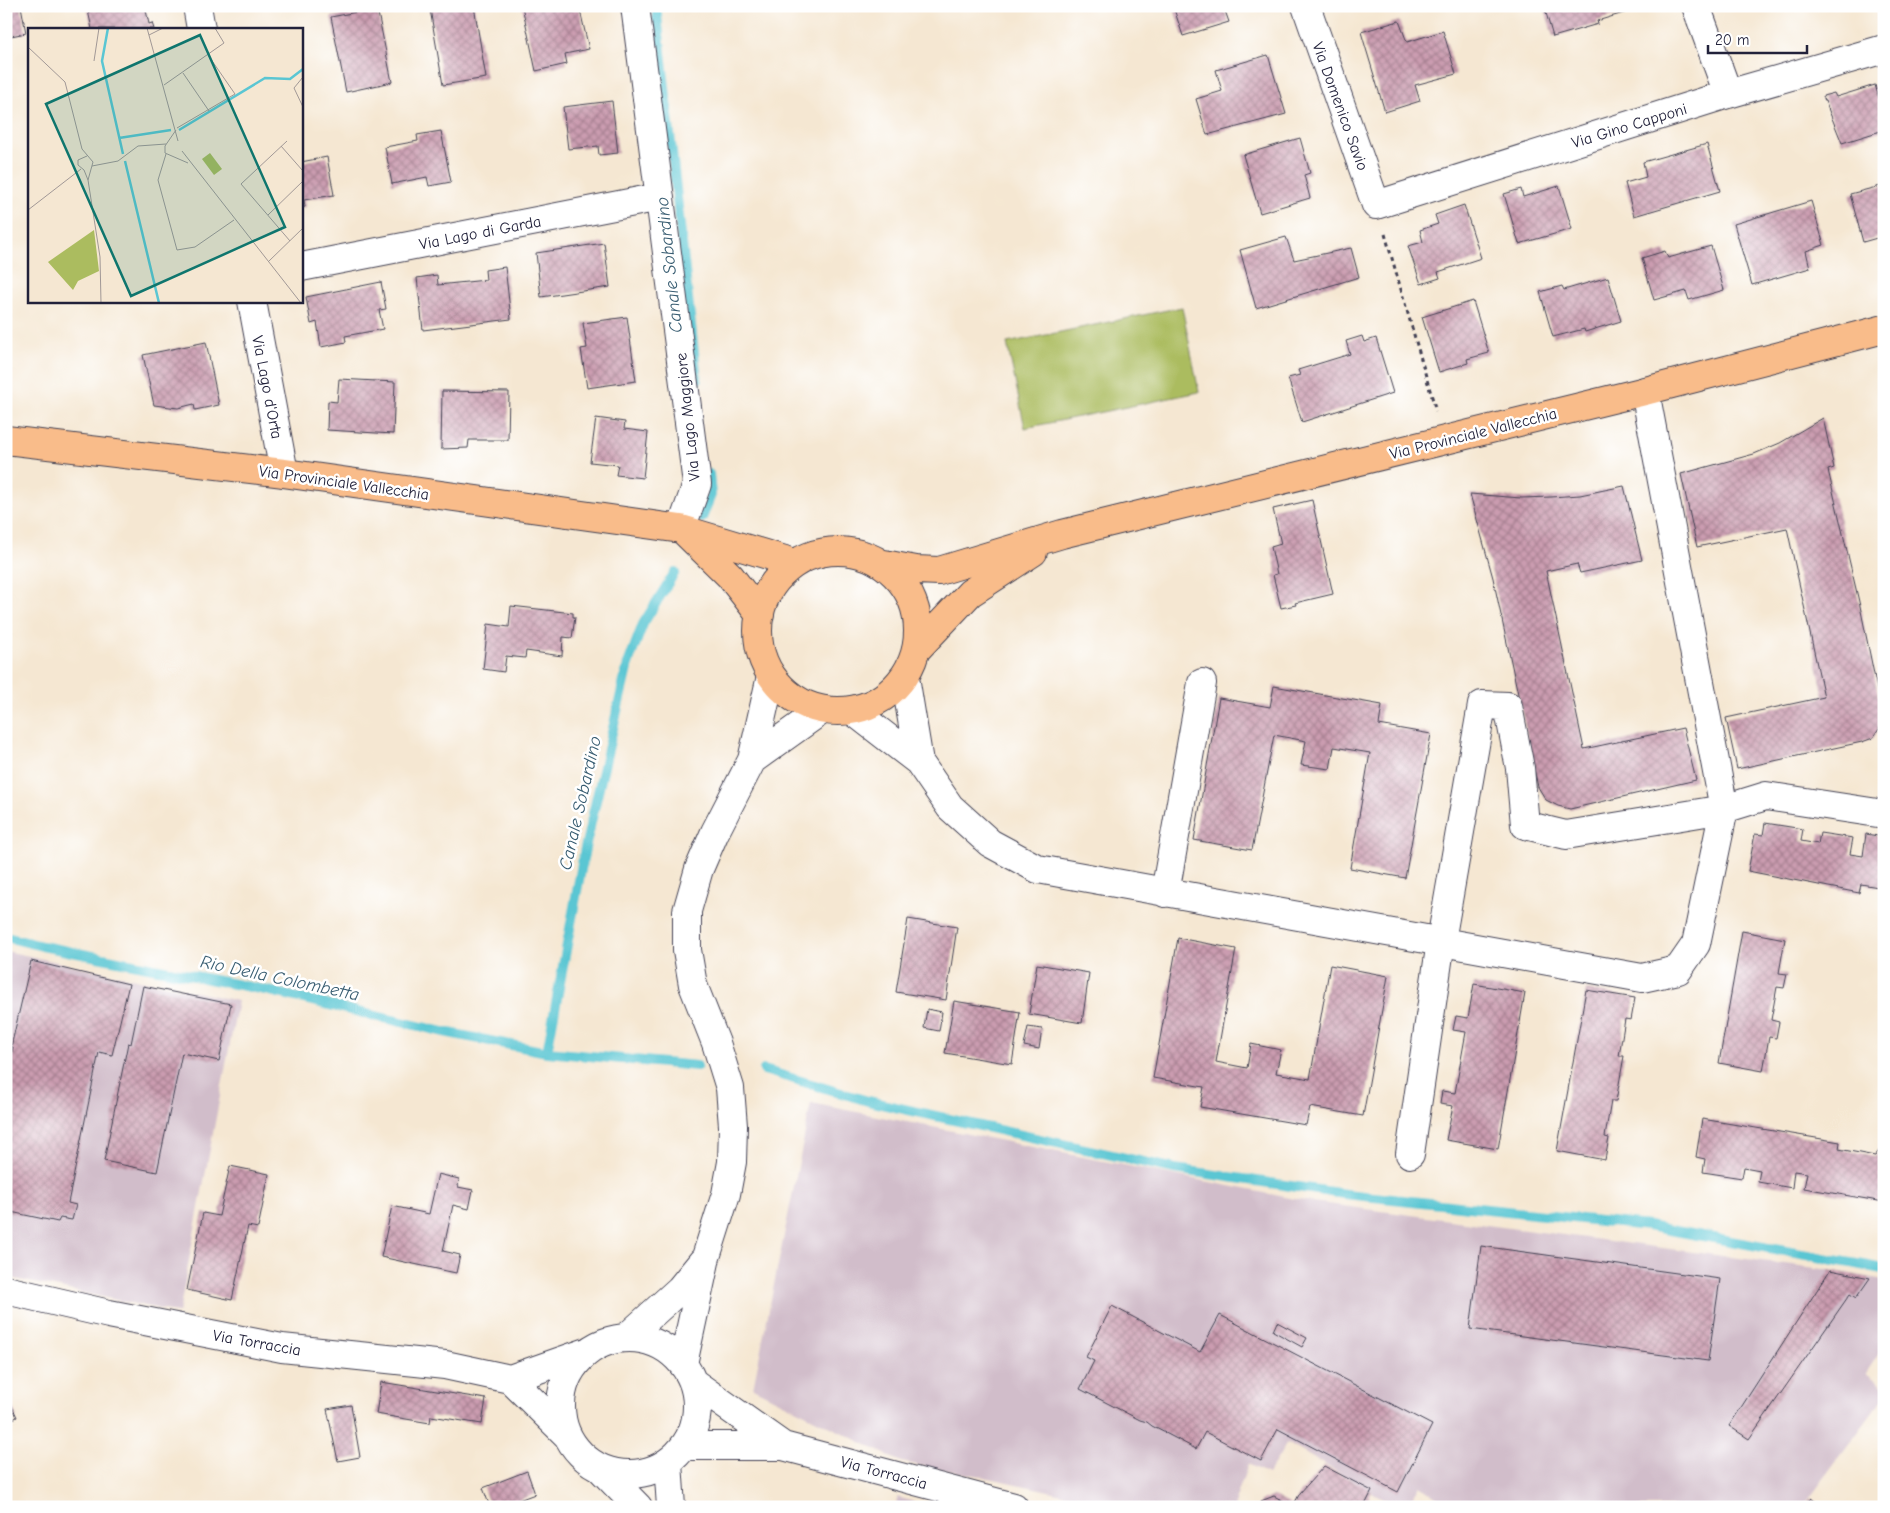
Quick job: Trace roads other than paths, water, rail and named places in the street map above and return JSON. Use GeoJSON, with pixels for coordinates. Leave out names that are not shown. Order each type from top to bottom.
{"type":"FeatureCollection","features":[{"type":"Feature","properties":{"kind":"main road","name":"Via Provinciale Vallecchia"},"geometry":{"type":"LineString","coordinates":[[1062,534],[970,592],[918,648],[905,677],[891,693],[874,704],[853,711],[822,710],[802,704],[784,692],[771,676],[762,656],[759,643],[760,615],[770,589],[778,577],[795,563],[816,553],[840,550],[863,554],[884,564],[916,570],[939,571],[1062,534],[1645,391],[1884,329]]}},
{"type":"Feature","properties":{"kind":"main road","name":"Via Provinciale Vallecchia"},"geometry":{"type":"LineString","coordinates":[[6,440],[284,473],[681,529],[795,563]]}},
{"type":"Feature","properties":{"kind":"main road"},"geometry":{"type":"LineString","coordinates":[[681,529],[730,576],[760,615]]}},
{"type":"Feature","properties":{"kind":"main road","name":"Via Provinciale Vallecchia"},"geometry":{"type":"LineString","coordinates":[[884,564],[902,581],[914,601],[919,624],[918,648]]}},
{"type":"Feature","properties":{"kind":"street"},"geometry":{"type":"LineString","coordinates":[[197,6],[201,28]]}},
{"type":"Feature","properties":{"kind":"street","name":"Via Lago Maggiore"},"geometry":{"type":"LineString","coordinates":[[635,6],[697,484],[681,529]]}},
{"type":"Feature","properties":{"kind":"street","name":"Via Domenico Savio"},"geometry":{"type":"LineString","coordinates":[[1306,6],[1376,205]]}},
{"type":"Feature","properties":{"kind":"street"},"geometry":{"type":"LineString","coordinates":[[1696,6],[1728,94]]}},
{"type":"Feature","properties":{"kind":"street","name":"Via Gino Capponi"},"geometry":{"type":"LineString","coordinates":[[1376,205],[1728,94],[1884,49]]}},
{"type":"Feature","properties":{"kind":"street","name":"Via Lago di Garda"},"geometry":{"type":"LineString","coordinates":[[302,267],[660,197]]}},
{"type":"Feature","properties":{"kind":"street","name":"Via Lago d'Orta"},"geometry":{"type":"LineString","coordinates":[[252,302],[284,473]]}},
{"type":"Feature","properties":{"kind":"street"},"geometry":{"type":"LineString","coordinates":[[853,711],[920,762],[950,807],[990,843],[1038,869],[1642,978],[1678,970],[1696,944],[1724,809],[1645,391]]}},
{"type":"Feature","properties":{"kind":"street"},"geometry":{"type":"LineString","coordinates":[[600,1468],[623,1475],[646,1473],[676,1454],[695,1426],[698,1404],[689,1373],[706,1256],[726,1194],[732,1162],[733,1126],[730,1088],[716,1043],[693,985],[687,950],[687,911],[702,862],[752,760],[771,676]]}},
{"type":"Feature","properties":{"kind":"street"},"geometry":{"type":"LineString","coordinates":[[905,677],[920,762]]}},
{"type":"Feature","properties":{"kind":"street"},"geometry":{"type":"LineString","coordinates":[[1165,893],[1202,683]]}},
{"type":"Feature","properties":{"kind":"street"},"geometry":{"type":"LineString","coordinates":[[1410,1154],[1441,942],[1482,705],[1508,706],[1520,768],[1525,825],[1566,835],[1724,809],[1766,796],[1884,814]]}},
{"type":"Feature","properties":{"kind":"street"},"geometry":{"type":"LineString","coordinates":[[752,760],[822,710]]}},
{"type":"Feature","properties":{"kind":"street"},"geometry":{"type":"LineString","coordinates":[[627,1337],[680,1289],[706,1256]]}},
{"type":"Feature","properties":{"kind":"street","name":"Via Torraccia"},"geometry":{"type":"LineString","coordinates":[[6,1290],[109,1314],[282,1348],[445,1365],[510,1379]]}},
{"type":"Feature","properties":{"kind":"street"},"geometry":{"type":"LineString","coordinates":[[638,1507],[600,1468],[580,1455],[567,1436],[510,1379],[587,1352],[606,1342],[627,1337],[648,1340],[668,1349],[689,1373]]}},
{"type":"Feature","properties":{"kind":"street"},"geometry":{"type":"LineString","coordinates":[[567,1436],[561,1413],[562,1390],[572,1369],[587,1352]]}},
{"type":"Feature","properties":{"kind":"street","name":"Via Torraccia"},"geometry":{"type":"LineString","coordinates":[[689,1373],[783,1446]]}},
{"type":"Feature","properties":{"kind":"street","name":"Via Torraccia"},"geometry":{"type":"LineString","coordinates":[[676,1454],[783,1446],[1014,1507]]}},
{"type":"Feature","properties":{"kind":"street"},"geometry":{"type":"LineString","coordinates":[[671,1507],[676,1454]]}},
{"type":"Feature","properties":{"kind":"waterway","name":"Canale Sobardino"},"geometry":{"type":"LineString","coordinates":[[656,6],[697,380]]}},
{"type":"Feature","properties":{"kind":"waterway","name":"Canale Sobardino"},"geometry":{"type":"LineString","coordinates":[[702,518],[711,495],[709,474]]}},
{"type":"Feature","properties":{"kind":"waterway","name":"Canale Sobardino"},"geometry":{"type":"LineString","coordinates":[[547,1052],[585,848],[628,664],[643,624],[675,572]]}},
{"type":"Feature","properties":{"kind":"waterway","name":"Rio Della Colombetta"},"geometry":{"type":"LineString","coordinates":[[6,937],[42,946],[265,990],[444,1032],[547,1052],[697,1066]]}},
{"type":"Feature","properties":{"kind":"waterway"},"geometry":{"type":"LineString","coordinates":[[764,1070],[868,1101],[1175,1169],[1345,1194],[1648,1226],[1884,1269]]}}]}
